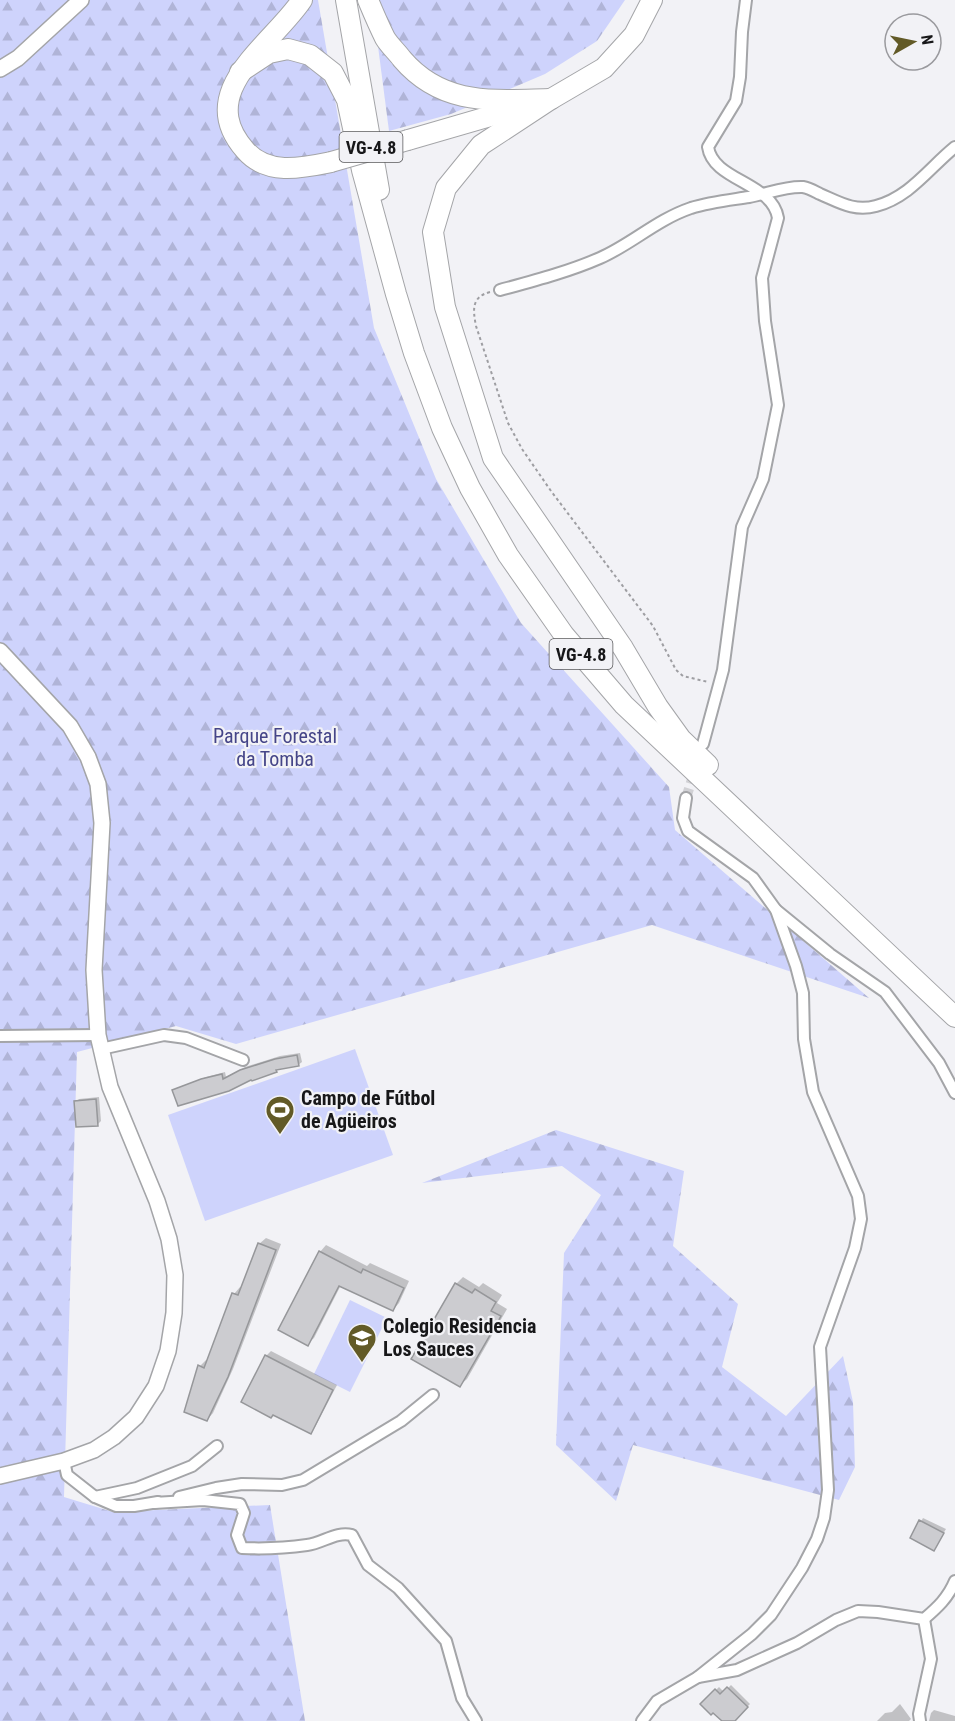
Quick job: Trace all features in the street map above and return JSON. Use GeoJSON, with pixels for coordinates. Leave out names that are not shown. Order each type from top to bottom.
{"type":"FeatureCollection","features":[{"type":"Feature","properties":{"kind":"highway"},"geometry":{"type":"LineString","coordinates":[[302,0],[240,72],[229,93],[228,116],[235,139],[251,157],[272,167],[300,169],[331,162],[551,99]]}},
{"type":"Feature","properties":{"kind":"highway","name":"VG-4.8"},"geometry":{"type":"LineString","coordinates":[[346,0],[396,294],[418,364],[442,428],[470,488],[508,555],[564,635],[624,705],[955,1017]]}},
{"type":"Feature","properties":{"kind":"highway"},"geometry":{"type":"LineString","coordinates":[[368,0],[386,40],[412,71],[437,88],[464,98],[551,99]]}},
{"type":"Feature","properties":{"kind":"highway"},"geometry":{"type":"LineString","coordinates":[[652,0],[634,35],[604,68],[551,99],[481,145],[446,188],[433,232],[445,307],[493,458],[623,648],[658,707],[681,739],[834,888],[872,939]]}},
{"type":"Feature","properties":{"kind":"highway"},"geometry":{"type":"LineString","coordinates":[[240,72],[269,53],[288,49],[310,55],[333,73],[347,100],[362,170],[396,294]]}},
{"type":"Feature","properties":{"kind":"street"},"geometry":{"type":"LineString","coordinates":[[0,69],[18,58],[81,0]]}},
{"type":"Feature","properties":{"kind":"street"},"geometry":{"type":"LineString","coordinates":[[703,744],[723,670],[742,527],[763,479],[778,405],[765,321],[762,278],[778,218],[776,209],[761,194],[717,165],[709,155],[708,147],[736,101],[746,0]]}},
{"type":"Feature","properties":{"kind":"street"},"geometry":{"type":"LineString","coordinates":[[500,290],[538,280],[600,258],[656,224],[691,208],[789,188],[805,187],[850,207],[862,209],[878,206],[899,196],[921,180],[955,147]]}},
{"type":"Feature","properties":{"kind":"street"},"geometry":{"type":"LineString","coordinates":[[0,651],[70,726],[88,757],[98,784],[102,823],[94,970],[99,1042],[110,1087],[157,1201],[169,1239],[175,1275],[174,1313],[168,1351],[156,1386],[136,1417],[114,1437],[94,1450],[64,1461],[0,1476]]}},
{"type":"Feature","properties":{"kind":"street"},"geometry":{"type":"LineString","coordinates":[[686,798],[683,818],[688,831],[753,878],[776,910],[830,954],[885,992],[939,1063],[955,1093]]}},
{"type":"Feature","properties":{"kind":"street"},"geometry":{"type":"LineString","coordinates":[[642,1721],[657,1701],[698,1677],[752,1634],[771,1615],[793,1583],[824,1518],[828,1490],[819,1347],[855,1248],[861,1219],[858,1196],[813,1092],[804,1040],[803,993],[776,910]]}},
{"type":"Feature","properties":{"kind":"street"},"geometry":{"type":"LineString","coordinates":[[0,1036],[99,1042],[164,1035],[186,1038],[243,1060]]}},
{"type":"Feature","properties":{"kind":"street"},"geometry":{"type":"LineString","coordinates":[[154,1503],[216,1488],[242,1484],[282,1485],[303,1480],[401,1421],[433,1395]]}},
{"type":"Feature","properties":{"kind":"street"},"geometry":{"type":"LineString","coordinates":[[95,1497],[137,1488],[192,1466],[217,1446]]}},
{"type":"Feature","properties":{"kind":"street"},"geometry":{"type":"LineString","coordinates":[[64,1461],[67,1475],[95,1497],[116,1506],[203,1500],[240,1504],[244,1512],[237,1535],[242,1548],[268,1549],[309,1545],[343,1533],[352,1535],[368,1565],[398,1588],[446,1641],[462,1698],[476,1721]]}},
{"type":"Feature","properties":{"kind":"street"},"geometry":{"type":"LineString","coordinates":[[698,1677],[737,1670],[797,1643],[836,1620],[858,1611],[924,1619],[939,1606],[955,1581]]}},
{"type":"Feature","properties":{"kind":"street"},"geometry":{"type":"LineString","coordinates":[[920,1721],[919,1714],[931,1659],[924,1619]]}},
{"type":"Feature","properties":{"kind":"path"},"geometry":{"type":"LineString","coordinates":[[500,290],[479,296],[475,301],[473,312],[508,423],[522,449],[653,626],[676,670],[683,676],[697,681],[719,684]]}},
{"type":"Feature","properties":{"kind":"green space","name":"Parque Forestal da Tomba"},"geometry":{"type":"Polygon","coordinates":[[[0,0],[318,0],[374,328],[436,479],[521,623],[669,787],[675,830],[869,998],[652,925],[236,1044],[176,1026],[77,1052],[64,1497],[113,1512],[270,1505],[305,1721],[0,1721],[0,0]]]}},
{"type":"Feature","properties":{"kind":"green space"},"geometry":{"type":"Polygon","coordinates":[[[372,0],[625,0],[597,41],[545,74],[451,114],[389,131],[372,0]]]}},
{"type":"Feature","properties":{"kind":"green space","name":"Campo de Fútbol de Agüeiros"},"geometry":{"type":"Polygon","coordinates":[[[355,1049],[393,1155],[205,1221],[168,1115],[355,1049]]]}},
{"type":"Feature","properties":{"kind":"green space"},"geometry":{"type":"Polygon","coordinates":[[[556,1130],[684,1171],[673,1246],[738,1304],[722,1367],[786,1416],[843,1356],[853,1402],[855,1467],[839,1500],[633,1445],[616,1501],[556,1445],[564,1253],[601,1195],[562,1166],[422,1183],[556,1130]]]}},
{"type":"Feature","properties":{"kind":"green space"},"geometry":{"type":"Polygon","coordinates":[[[350,1300],[387,1318],[350,1392],[314,1374],[350,1300]]]}},
{"type":"Feature","properties":{"kind":"building"},"geometry":{"type":"Polygon","coordinates":[[[297,1055],[299,1066],[276,1070],[277,1072],[251,1080],[229,1091],[178,1106],[172,1090],[222,1074],[223,1079],[240,1070],[297,1055]]]}},
{"type":"Feature","properties":{"kind":"building"},"geometry":{"type":"Polygon","coordinates":[[[96,1099],[98,1126],[76,1127],[74,1101],[96,1099]]]}},
{"type":"Feature","properties":{"kind":"building"},"geometry":{"type":"Polygon","coordinates":[[[258,1243],[276,1250],[228,1377],[207,1421],[184,1412],[198,1365],[204,1368],[232,1293],[238,1295],[258,1243]]]}},
{"type":"Feature","properties":{"kind":"building"},"geometry":{"type":"Polygon","coordinates":[[[319,1251],[361,1273],[363,1269],[404,1288],[393,1311],[339,1286],[308,1346],[278,1330],[319,1251]]]}},
{"type":"Feature","properties":{"kind":"building"},"geometry":{"type":"Polygon","coordinates":[[[455,1283],[472,1293],[475,1289],[496,1302],[491,1311],[501,1316],[460,1387],[411,1359],[455,1283]]]}},
{"type":"Feature","properties":{"kind":"building"},"geometry":{"type":"Polygon","coordinates":[[[265,1355],[333,1390],[311,1434],[273,1415],[271,1418],[241,1402],[265,1355]]]}},
{"type":"Feature","properties":{"kind":"building"},"geometry":{"type":"Polygon","coordinates":[[[919,1520],[944,1533],[934,1551],[910,1538],[919,1520]]]}},
{"type":"Feature","properties":{"kind":"building"},"geometry":{"type":"Polygon","coordinates":[[[727,1687],[748,1707],[735,1721],[722,1721],[713,1713],[711,1715],[700,1704],[715,1689],[720,1694],[727,1687]]]}},
{"type":"Feature","properties":{"kind":"tunnel"},"geometry":{"type":"LineString","coordinates":[[686,798],[695,770]]}},
{"type":"Feature","properties":{"kind":"place","name":"Campo de Fútbol de Agüeiros"},"geometry":{"type":"Point","coordinates":[280,1136]}},
{"type":"Feature","properties":{"kind":"place","name":"Colegio Residencia Los Sauces"},"geometry":{"type":"Point","coordinates":[362,1364]}}]}
